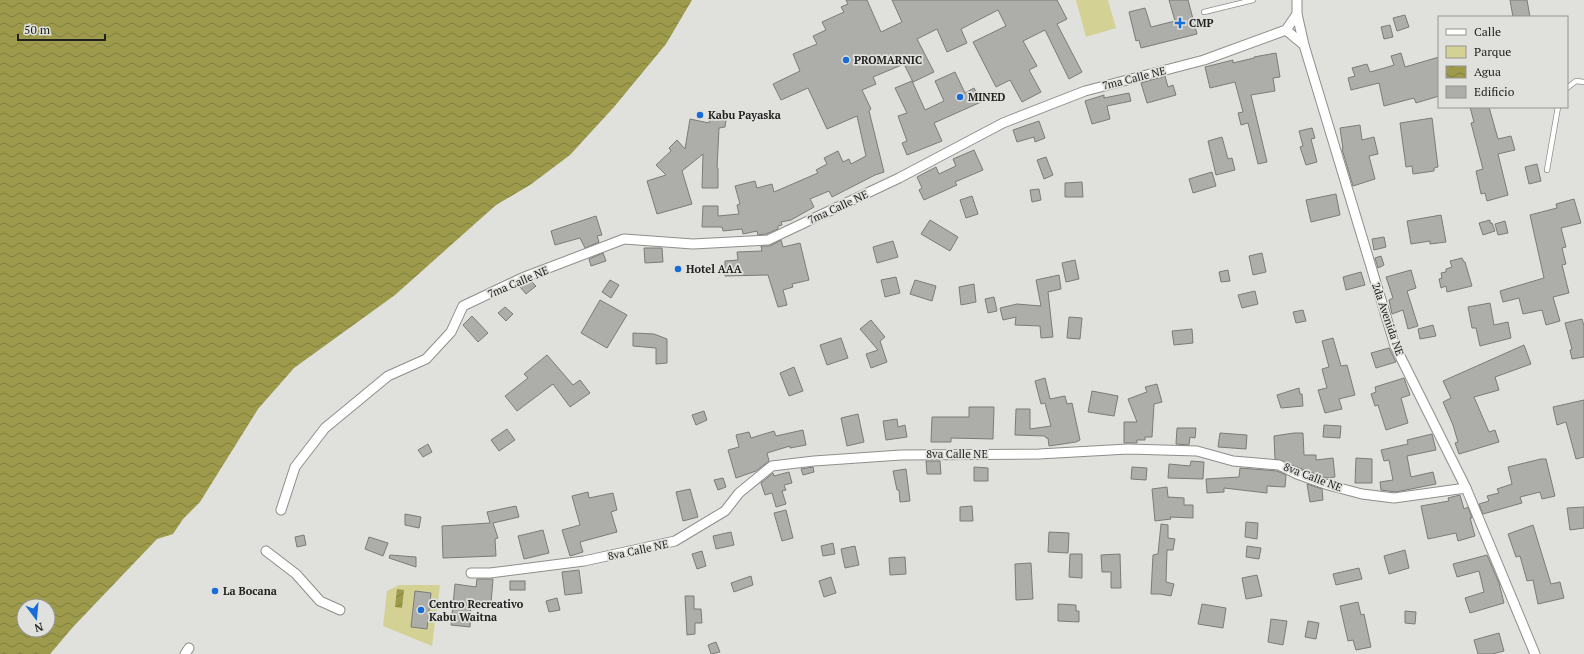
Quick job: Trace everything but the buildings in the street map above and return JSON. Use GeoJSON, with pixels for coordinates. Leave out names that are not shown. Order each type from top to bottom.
{"type":"FeatureCollection","features":[{"type":"Feature","properties":{"kind":"street","name":"2da Avenida NE"},"geometry":{"type":"LineString","coordinates":[[1296,0],[1297,14],[1304,46],[1395,346],[1466,488],[1535,654]]}},
{"type":"Feature","properties":{"kind":"street"},"geometry":{"type":"LineString","coordinates":[[1297,14],[1286,30],[1304,46]]}},
{"type":"Feature","properties":{"kind":"street","name":"7ma Calle NE"},"geometry":{"type":"LineString","coordinates":[[281,510],[295,467],[325,428],[388,376],[426,358],[451,332],[463,306],[544,270],[624,239],[693,244],[768,240],[899,178],[1003,123],[1085,91],[1204,60],[1286,30]]}},
{"type":"Feature","properties":{"kind":"street","name":"8va Calle NE"},"geometry":{"type":"LineString","coordinates":[[471,573],[490,573],[584,561],[675,541],[725,511],[739,493],[772,466],[814,461],[901,455],[1039,454],[1128,449],[1182,451],[1197,452],[1233,461],[1279,465],[1297,474],[1328,485],[1362,494],[1394,498],[1466,488]]}},
{"type":"Feature","properties":{"kind":"street"},"geometry":{"type":"LineString","coordinates":[[266,551],[296,574],[320,601],[340,610]]}},
{"type":"Feature","properties":{"kind":"lane"},"geometry":{"type":"LineString","coordinates":[[1204,12],[1253,0]]}},
{"type":"Feature","properties":{"kind":"lane"},"geometry":{"type":"LineString","coordinates":[[1568,87],[1576,82],[1584,82]]}},
{"type":"Feature","properties":{"kind":"lane"},"geometry":{"type":"LineString","coordinates":[[1547,170],[1558,108]]}},
{"type":"Feature","properties":{"kind":"green space"},"geometry":{"type":"Polygon","coordinates":[[[1076,0],[1108,0],[1116,28],[1086,37],[1076,0]]]}},
{"type":"Feature","properties":{"kind":"green space"},"geometry":{"type":"Polygon","coordinates":[[[399,585],[440,585],[432,646],[383,626],[387,591],[399,585]]]}},
{"type":"Feature","properties":{"kind":"water"},"geometry":{"type":"Polygon","coordinates":[[[0,0],[692,0],[666,44],[614,107],[570,155],[530,185],[496,205],[395,295],[294,368],[258,409],[200,502],[183,519],[173,534],[157,539],[73,627],[50,654],[0,654],[0,0]]]}},
{"type":"Feature","properties":{"kind":"water"},"geometry":{"type":"Polygon","coordinates":[[[397,589],[404,590],[402,608],[395,607],[397,589]]]}},
{"type":"Feature","properties":{"kind":"place","name":"CMP"},"geometry":{"type":"Point","coordinates":[1180,23]}},
{"type":"Feature","properties":{"kind":"place","name":"PROMARNIC"},"geometry":{"type":"Point","coordinates":[846,60]}},
{"type":"Feature","properties":{"kind":"place","name":"MINED"},"geometry":{"type":"Point","coordinates":[960,97]}},
{"type":"Feature","properties":{"kind":"place","name":"Kabu Payaska"},"geometry":{"type":"Point","coordinates":[700,115]}},
{"type":"Feature","properties":{"kind":"place","name":"Hotel AAA"},"geometry":{"type":"Point","coordinates":[678,269]}},
{"type":"Feature","properties":{"kind":"place","name":"La Bocana"},"geometry":{"type":"Point","coordinates":[215,591]}},
{"type":"Feature","properties":{"kind":"place","name":"Centro Recreativo Kabu Waitna"},"geometry":{"type":"Point","coordinates":[421,610]}}]}
